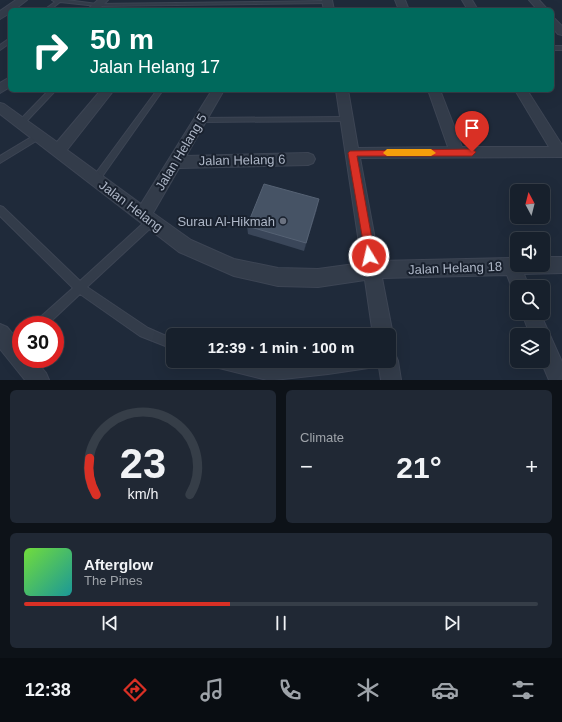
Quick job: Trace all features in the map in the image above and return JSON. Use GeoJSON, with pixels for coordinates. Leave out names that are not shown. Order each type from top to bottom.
{"type":"FeatureCollection","features":[{"type":"Feature","properties":{"kind":"street"},"geometry":{"type":"LineString","coordinates":[[11,8],[22,0]]}},
{"type":"Feature","properties":{"kind":"street"},"geometry":{"type":"LineString","coordinates":[[534,0],[541,8]]}},
{"type":"Feature","properties":{"kind":"street"},"geometry":{"type":"LineString","coordinates":[[554,23],[562,32]]}},
{"type":"Feature","properties":{"kind":"street"},"geometry":{"type":"LineString","coordinates":[[58,151],[106,92]]}},
{"type":"Feature","properties":{"kind":"street","name":"Jalan Helang 5"},"geometry":{"type":"LineString","coordinates":[[148,218],[175,162],[217,92]]}},
{"type":"Feature","properties":{"kind":"street"},"geometry":{"type":"LineString","coordinates":[[342,92],[382,328]]}},
{"type":"Feature","properties":{"kind":"street"},"geometry":{"type":"LineString","coordinates":[[435,92],[457,152]]}},
{"type":"Feature","properties":{"kind":"street"},"geometry":{"type":"LineString","coordinates":[[522,92],[560,152]]}},
{"type":"Feature","properties":{"kind":"street","name":"Jalan Helang"},"geometry":{"type":"LineString","coordinates":[[0,107],[185,246],[234,267],[278,277],[318,278],[372,270]]}},
{"type":"Feature","properties":{"kind":"street"},"geometry":{"type":"LineString","coordinates":[[353,153],[560,152]]}},
{"type":"Feature","properties":{"kind":"street","name":"Jalan Helang 6"},"geometry":{"type":"LineString","coordinates":[[175,162],[308,159]]}},
{"type":"Feature","properties":{"kind":"street","name":"Jalan Helang 18"},"geometry":{"type":"LineString","coordinates":[[550,265],[562,265]]}},
{"type":"Feature","properties":{"kind":"street","name":"Jalan Helang 18"},"geometry":{"type":"LineString","coordinates":[[372,270],[510,266]]}},
{"type":"Feature","properties":{"kind":"street"},"geometry":{"type":"LineString","coordinates":[[0,334],[12,346]]}},
{"type":"Feature","properties":{"kind":"street"},"geometry":{"type":"LineString","coordinates":[[550,359],[559,380]]}},
{"type":"Feature","properties":{"kind":"street"},"geometry":{"type":"LineString","coordinates":[[30,368],[39,380]]}},
{"type":"Feature","properties":{"kind":"street"},"geometry":{"type":"LineString","coordinates":[[389,368],[391,380]]}},
{"type":"Feature","properties":{"kind":"lane"},"geometry":{"type":"LineString","coordinates":[[49,8],[58,0],[98,5],[229,2],[328,4]]}},
{"type":"Feature","properties":{"kind":"lane"},"geometry":{"type":"LineString","coordinates":[[0,48],[8,42]]}},
{"type":"Feature","properties":{"kind":"lane"},"geometry":{"type":"LineString","coordinates":[[21,123],[51,92]]}},
{"type":"Feature","properties":{"kind":"lane"},"geometry":{"type":"LineString","coordinates":[[96,179],[159,92]]}},
{"type":"Feature","properties":{"kind":"lane"},"geometry":{"type":"LineString","coordinates":[[200,120],[347,119]]}},
{"type":"Feature","properties":{"kind":"lane"},"geometry":{"type":"LineString","coordinates":[[0,160],[38,136]]}},
{"type":"Feature","properties":{"kind":"lane"},"geometry":{"type":"LineString","coordinates":[[0,210],[80,288],[144,332],[166,341]]}},
{"type":"Feature","properties":{"kind":"lane"},"geometry":{"type":"LineString","coordinates":[[50,316],[80,288],[148,218]]}},
{"type":"Feature","properties":{"kind":"lane"},"geometry":{"type":"LineString","coordinates":[[240,368],[269,375],[335,368]]}},
{"type":"Feature","properties":{"kind":"building","name":"Surau Al-Hikmah"},"geometry":{"type":"Polygon","coordinates":[[[264,184],[319,199],[306,243],[247,226],[264,184]]]}},
{"type":"Feature","properties":{"kind":"slow traffic"},"geometry":{"type":"LineString","coordinates":[[387,153],[431,153]]}},
{"type":"Feature","properties":{"kind":"place","name":"Surau Al-Hikmah"},"geometry":{"type":"Point","coordinates":[283,221]}},
{"type":"Feature","properties":{"kind":"route"},"geometry":{"type":"LineString","coordinates":[[369,256],[353,153],[472,152]]}}]}
